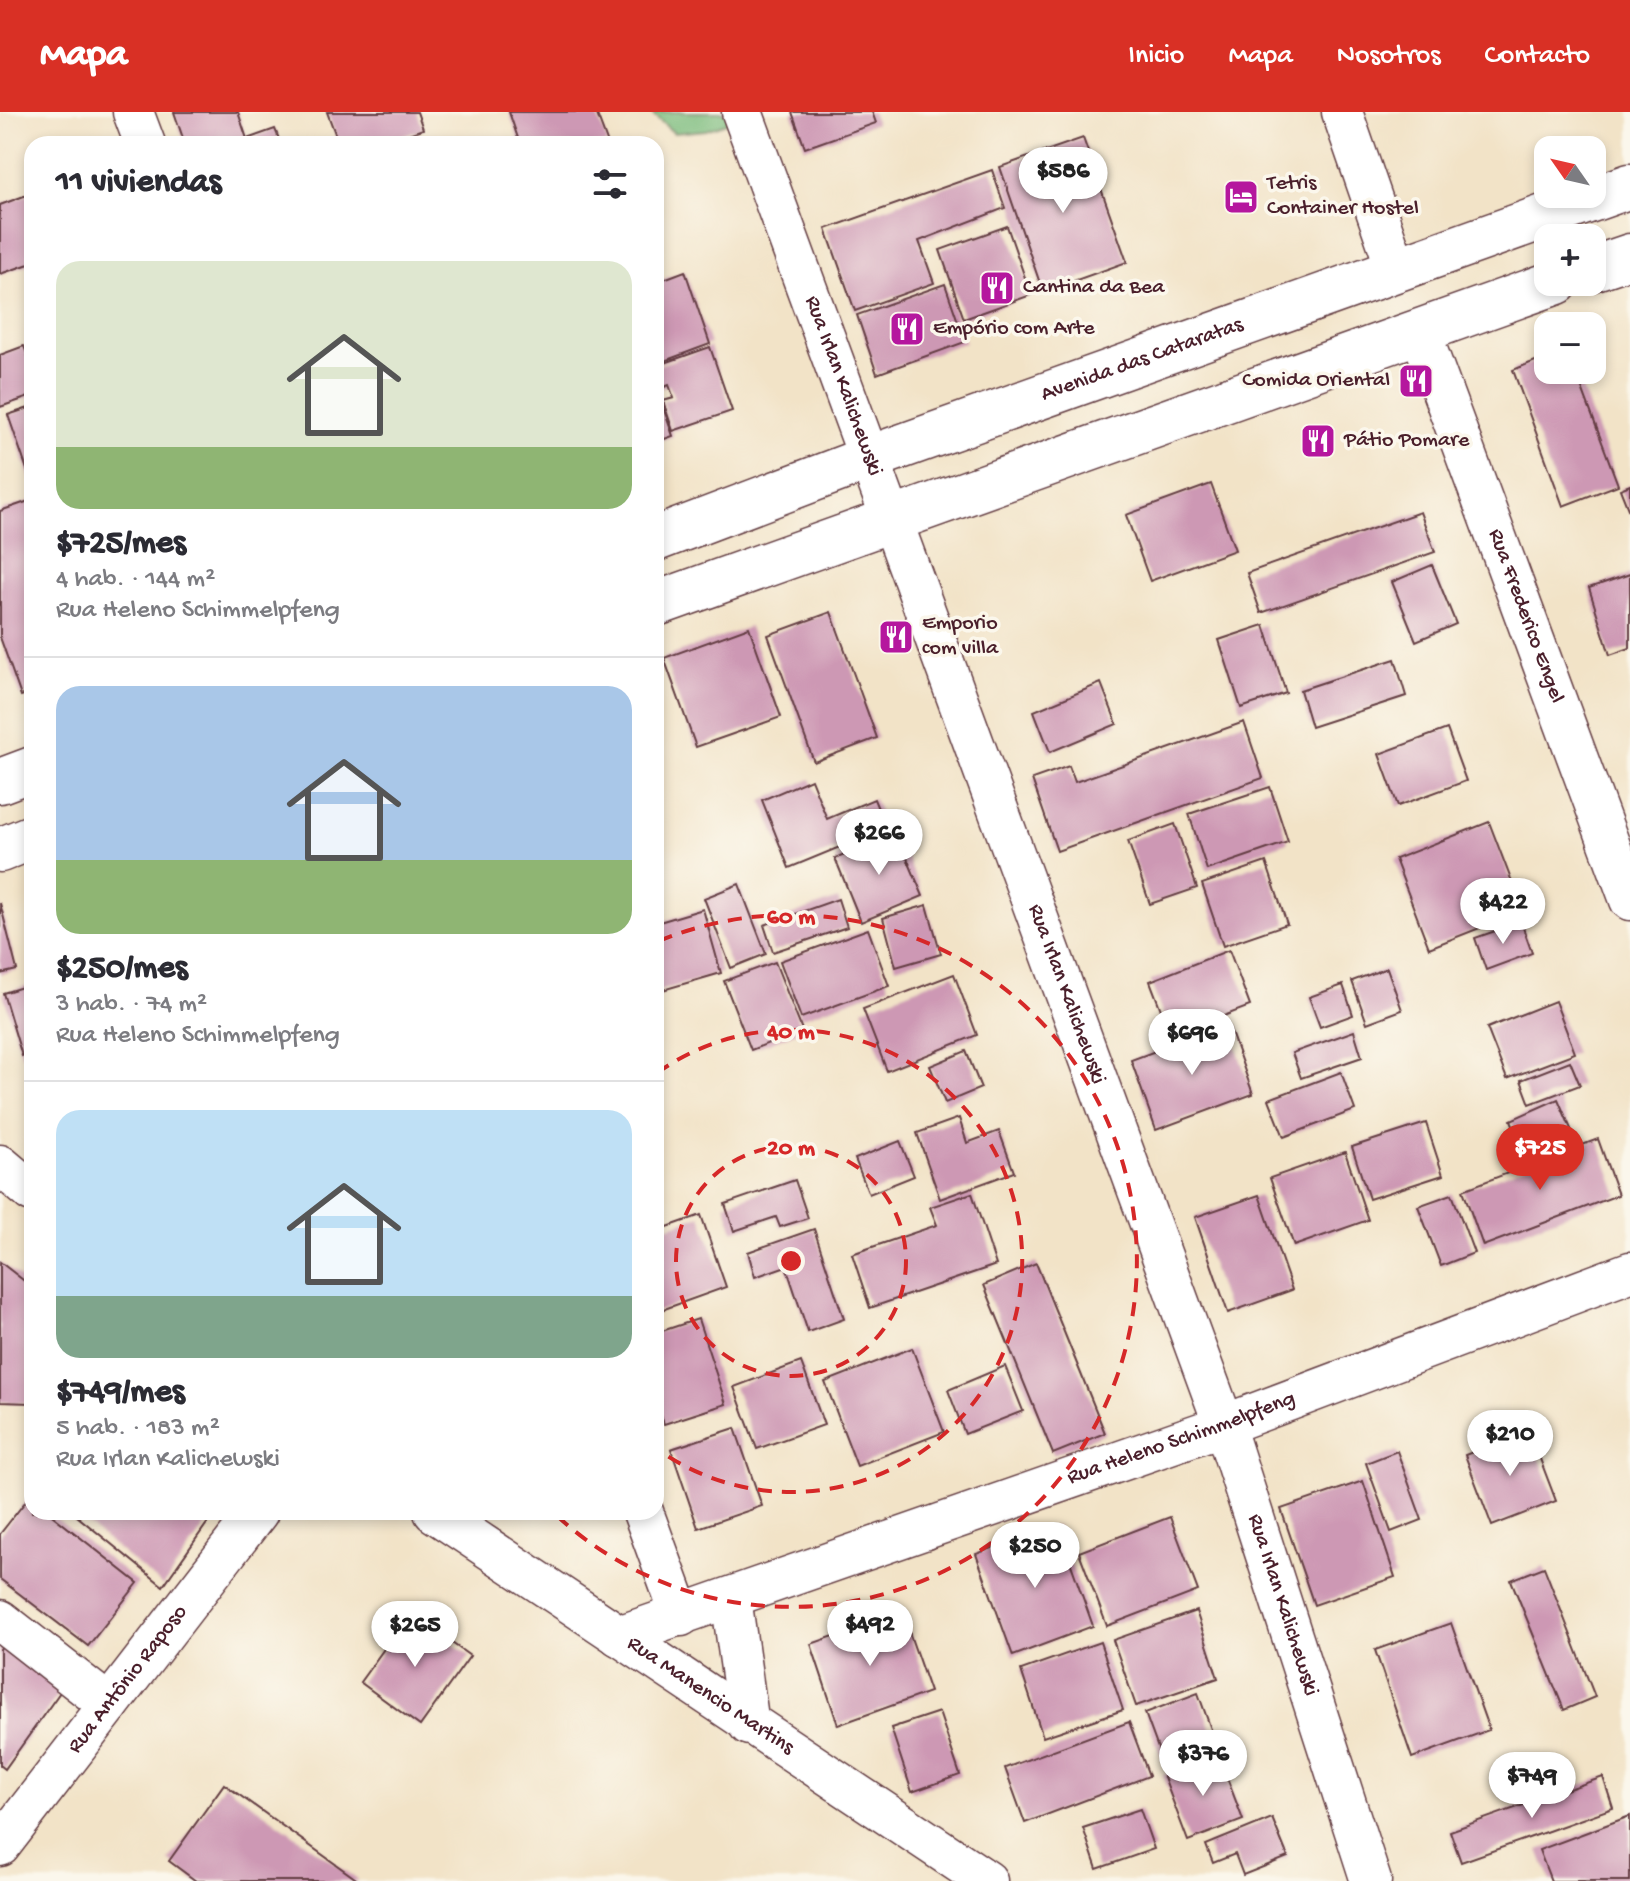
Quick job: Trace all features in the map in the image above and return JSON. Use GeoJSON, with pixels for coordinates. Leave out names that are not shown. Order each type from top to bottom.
{"type":"FeatureCollection","features":[{"type":"Feature","properties":{"kind":"main road","name":"Avenida das Cataratas"},"geometry":{"type":"LineString","coordinates":[[664,536],[872,457],[1630,186]]}},
{"type":"Feature","properties":{"kind":"main road"},"geometry":{"type":"LineString","coordinates":[[1606,264],[1630,256]]}},
{"type":"Feature","properties":{"kind":"main road"},"geometry":{"type":"LineString","coordinates":[[664,601],[1534,290]]}},
{"type":"Feature","properties":{"kind":"main road"},"geometry":{"type":"LineString","coordinates":[[0,781],[24,772]]}},
{"type":"Feature","properties":{"kind":"main road"},"geometry":{"type":"LineString","coordinates":[[0,850],[24,840]]}},
{"type":"Feature","properties":{"kind":"street"},"geometry":{"type":"LineString","coordinates":[[133,112],[142,136]]}},
{"type":"Feature","properties":{"kind":"street","name":"Rua Irlan Kalichewski"},"geometry":{"type":"LineString","coordinates":[[742,112],[872,457],[1224,1425],[1371,1881]]}},
{"type":"Feature","properties":{"kind":"street"},"geometry":{"type":"LineString","coordinates":[[1342,112],[1397,271]]}},
{"type":"Feature","properties":{"kind":"street","name":"Rua Frederico Engel"},"geometry":{"type":"LineString","coordinates":[[1420,331],[1630,900]]}},
{"type":"Feature","properties":{"kind":"street"},"geometry":{"type":"LineString","coordinates":[[0,1165],[24,1185]]}},
{"type":"Feature","properties":{"kind":"street","name":"Rua Heleno Schimmelpfeng"},"geometry":{"type":"LineString","coordinates":[[619,1636],[1224,1425],[1630,1272]]}},
{"type":"Feature","properties":{"kind":"street","name":"Rua Antônio Raposo"},"geometry":{"type":"LineString","coordinates":[[0,1846],[252,1520]]}},
{"type":"Feature","properties":{"kind":"street","name":"Rua Manencio Martins"},"geometry":{"type":"LineString","coordinates":[[446,1520],[987,1881]]}},
{"type":"Feature","properties":{"kind":"street"},"geometry":{"type":"LineString","coordinates":[[646,1520],[681,1616]]}},
{"type":"Feature","properties":{"kind":"street"},"geometry":{"type":"LineString","coordinates":[[731,1598],[749,1725]]}},
{"type":"Feature","properties":{"kind":"street"},"geometry":{"type":"LineString","coordinates":[[0,1620],[109,1705]]}},
{"type":"Feature","properties":{"kind":"green space"},"geometry":{"type":"Polygon","coordinates":[[[650,112],[732,112],[735,120],[706,130],[674,133],[650,112]]]}},
{"type":"Feature","properties":{"kind":"building"},"geometry":{"type":"Polygon","coordinates":[[[174,112],[238,112],[246,136],[182,136],[174,112]]]}},
{"type":"Feature","properties":{"kind":"building"},"geometry":{"type":"Polygon","coordinates":[[[327,112],[417,112],[423,129],[403,136],[336,136],[327,112]]]}},
{"type":"Feature","properties":{"kind":"building"},"geometry":{"type":"Polygon","coordinates":[[[509,112],[596,112],[605,136],[517,136],[509,112]]]}},
{"type":"Feature","properties":{"kind":"building"},"geometry":{"type":"Polygon","coordinates":[[[792,112],[872,112],[876,123],[805,148],[792,112]]]}},
{"type":"Feature","properties":{"kind":"building"},"geometry":{"type":"Polygon","coordinates":[[[275,129],[278,136],[255,136],[275,129]]]}},
{"type":"Feature","properties":{"kind":"building"},"geometry":{"type":"Polygon","coordinates":[[[1083,138],[1127,262],[1043,292],[1000,167],[1083,138]]]}},
{"type":"Feature","properties":{"kind":"building"},"geometry":{"type":"Polygon","coordinates":[[[992,170],[1005,208],[919,241],[934,283],[855,311],[826,229],[992,170]]]}},
{"type":"Feature","properties":{"kind":"building"},"geometry":{"type":"Polygon","coordinates":[[[24,196],[24,266],[0,274],[0,205],[24,196]]]}},
{"type":"Feature","properties":{"kind":"building"},"geometry":{"type":"Polygon","coordinates":[[[1007,226],[1031,295],[964,319],[940,250],[1007,226]]]}},
{"type":"Feature","properties":{"kind":"building"},"geometry":{"type":"Polygon","coordinates":[[[685,271],[710,344],[664,361],[664,279],[685,271]]]}},
{"type":"Feature","properties":{"kind":"building"},"geometry":{"type":"Polygon","coordinates":[[[945,284],[965,342],[877,374],[857,315],[945,284]]]}},
{"type":"Feature","properties":{"kind":"building"},"geometry":{"type":"Polygon","coordinates":[[[24,346],[24,399],[0,407],[0,355],[24,346]]]}},
{"type":"Feature","properties":{"kind":"building"},"geometry":{"type":"Polygon","coordinates":[[[710,347],[732,411],[673,431],[664,404],[664,401],[674,398],[669,385],[664,387],[664,363],[710,347]]]}},
{"type":"Feature","properties":{"kind":"building"},"geometry":{"type":"Polygon","coordinates":[[[1534,362],[1534,384],[1580,384],[1618,485],[1563,506],[1513,370],[1534,362]]]}},
{"type":"Feature","properties":{"kind":"building"},"geometry":{"type":"Polygon","coordinates":[[[24,410],[24,461],[8,415],[24,410]]]}},
{"type":"Feature","properties":{"kind":"building"},"geometry":{"type":"Polygon","coordinates":[[[664,410],[673,436],[664,439],[664,410]]]}},
{"type":"Feature","properties":{"kind":"building"},"geometry":{"type":"Polygon","coordinates":[[[1211,484],[1235,550],[1150,581],[1126,515],[1211,484]]]}},
{"type":"Feature","properties":{"kind":"building"},"geometry":{"type":"Polygon","coordinates":[[[1630,485],[1630,508],[1628,509],[1620,489],[1630,485]]]}},
{"type":"Feature","properties":{"kind":"building"},"geometry":{"type":"Polygon","coordinates":[[[24,503],[24,695],[21,696],[0,637],[0,511],[24,503]]]}},
{"type":"Feature","properties":{"kind":"building"},"geometry":{"type":"Polygon","coordinates":[[[1420,512],[1435,552],[1261,613],[1247,573],[1420,512]]]}},
{"type":"Feature","properties":{"kind":"building"},"geometry":{"type":"Polygon","coordinates":[[[1432,565],[1456,624],[1416,641],[1392,582],[1432,565]]]}},
{"type":"Feature","properties":{"kind":"building"},"geometry":{"type":"Polygon","coordinates":[[[1630,574],[1630,648],[1610,655],[1589,588],[1630,574]]]}},
{"type":"Feature","properties":{"kind":"building"},"geometry":{"type":"Polygon","coordinates":[[[831,612],[877,738],[814,762],[768,635],[831,612]]]}},
{"type":"Feature","properties":{"kind":"building"},"geometry":{"type":"Polygon","coordinates":[[[1264,625],[1286,693],[1241,708],[1219,640],[1264,625]]]}},
{"type":"Feature","properties":{"kind":"building"},"geometry":{"type":"Polygon","coordinates":[[[749,627],[781,717],[696,747],[664,658],[749,627]]]}},
{"type":"Feature","properties":{"kind":"building"},"geometry":{"type":"Polygon","coordinates":[[[1395,659],[1406,696],[1311,727],[1300,690],[1395,659]]]}},
{"type":"Feature","properties":{"kind":"building"},"geometry":{"type":"Polygon","coordinates":[[[1101,683],[1117,724],[1050,752],[1034,711],[1101,683]]]}},
{"type":"Feature","properties":{"kind":"building"},"geometry":{"type":"Polygon","coordinates":[[[1244,722],[1263,778],[1057,851],[1032,779],[1069,766],[1075,782],[1244,722]]]}},
{"type":"Feature","properties":{"kind":"building"},"geometry":{"type":"Polygon","coordinates":[[[1447,729],[1466,781],[1398,806],[1379,754],[1447,729]]]}},
{"type":"Feature","properties":{"kind":"building"},"geometry":{"type":"Polygon","coordinates":[[[811,779],[827,819],[874,799],[886,828],[789,868],[762,800],[811,779]]]}},
{"type":"Feature","properties":{"kind":"building"},"geometry":{"type":"Polygon","coordinates":[[[1270,787],[1288,842],[1207,870],[1189,814],[1270,787]]]}},
{"type":"Feature","properties":{"kind":"building"},"geometry":{"type":"Polygon","coordinates":[[[1489,822],[1523,911],[1429,948],[1395,859],[1489,822]]]}},
{"type":"Feature","properties":{"kind":"building"},"geometry":{"type":"Polygon","coordinates":[[[1175,824],[1197,888],[1150,904],[1128,841],[1175,824]]]}},
{"type":"Feature","properties":{"kind":"building"},"geometry":{"type":"Polygon","coordinates":[[[896,832],[923,896],[861,922],[835,858],[896,832]]]}},
{"type":"Feature","properties":{"kind":"building"},"geometry":{"type":"Polygon","coordinates":[[[1266,862],[1287,924],[1223,946],[1202,884],[1266,862]]]}},
{"type":"Feature","properties":{"kind":"building"},"geometry":{"type":"Polygon","coordinates":[[[739,884],[766,954],[731,968],[704,898],[739,884]]]}},
{"type":"Feature","properties":{"kind":"building"},"geometry":{"type":"Polygon","coordinates":[[[838,899],[847,927],[773,952],[764,925],[838,899]]]}},
{"type":"Feature","properties":{"kind":"building"},"geometry":{"type":"Polygon","coordinates":[[[0,903],[17,970],[0,974],[0,903]]]}},
{"type":"Feature","properties":{"kind":"building"},"geometry":{"type":"Polygon","coordinates":[[[927,905],[941,954],[896,967],[883,918],[927,905]]]}},
{"type":"Feature","properties":{"kind":"building"},"geometry":{"type":"Polygon","coordinates":[[[703,909],[721,973],[664,990],[664,921],[703,909]]]}},
{"type":"Feature","properties":{"kind":"building"},"geometry":{"type":"Polygon","coordinates":[[[1521,922],[1532,953],[1486,970],[1475,938],[1521,922]]]}},
{"type":"Feature","properties":{"kind":"building"},"geometry":{"type":"Polygon","coordinates":[[[868,929],[889,986],[801,1018],[780,961],[868,929]]]}},
{"type":"Feature","properties":{"kind":"building"},"geometry":{"type":"Polygon","coordinates":[[[1229,950],[1250,1006],[1171,1036],[1150,981],[1229,950]]]}},
{"type":"Feature","properties":{"kind":"building"},"geometry":{"type":"Polygon","coordinates":[[[775,962],[802,1030],[751,1050],[724,981],[775,962]]]}},
{"type":"Feature","properties":{"kind":"building"},"geometry":{"type":"Polygon","coordinates":[[[1387,968],[1402,1010],[1367,1023],[1352,981],[1387,968]]]}},
{"type":"Feature","properties":{"kind":"building"},"geometry":{"type":"Polygon","coordinates":[[[954,974],[977,1035],[887,1071],[863,1009],[954,974]]]}},
{"type":"Feature","properties":{"kind":"building"},"geometry":{"type":"Polygon","coordinates":[[[1343,985],[1353,1015],[1320,1027],[1309,997],[1343,985]]]}},
{"type":"Feature","properties":{"kind":"building"},"geometry":{"type":"Polygon","coordinates":[[[24,986],[24,1055],[22,1056],[3,993],[24,986]]]}},
{"type":"Feature","properties":{"kind":"building"},"geometry":{"type":"Polygon","coordinates":[[[1555,1001],[1575,1053],[1507,1079],[1487,1028],[1555,1001]]]}},
{"type":"Feature","properties":{"kind":"building"},"geometry":{"type":"Polygon","coordinates":[[[1228,1024],[1253,1094],[1156,1130],[1131,1060],[1228,1024]]]}},
{"type":"Feature","properties":{"kind":"building"},"geometry":{"type":"Polygon","coordinates":[[[1354,1031],[1362,1057],[1301,1078],[1292,1053],[1354,1031]]]}},
{"type":"Feature","properties":{"kind":"building"},"geometry":{"type":"Polygon","coordinates":[[[966,1051],[981,1088],[945,1103],[930,1066],[966,1051]]]}},
{"type":"Feature","properties":{"kind":"building"},"geometry":{"type":"Polygon","coordinates":[[[1570,1061],[1580,1085],[1530,1104],[1521,1080],[1570,1061]]]}},
{"type":"Feature","properties":{"kind":"building"},"geometry":{"type":"Polygon","coordinates":[[[1341,1072],[1355,1110],[1284,1137],[1269,1099],[1341,1072]]]}},
{"type":"Feature","properties":{"kind":"building"},"geometry":{"type":"Polygon","coordinates":[[[1558,1099],[1574,1136],[1526,1156],[1511,1120],[1558,1099]]]}},
{"type":"Feature","properties":{"kind":"building"},"geometry":{"type":"Polygon","coordinates":[[[959,1118],[967,1143],[999,1131],[1014,1172],[940,1199],[917,1133],[959,1118]]]}},
{"type":"Feature","properties":{"kind":"building"},"geometry":{"type":"Polygon","coordinates":[[[1426,1123],[1443,1175],[1369,1199],[1352,1147],[1426,1123]]]}},
{"type":"Feature","properties":{"kind":"building"},"geometry":{"type":"Polygon","coordinates":[[[1598,1139],[1618,1195],[1483,1246],[1463,1190],[1598,1139]]]}},
{"type":"Feature","properties":{"kind":"building"},"geometry":{"type":"Polygon","coordinates":[[[900,1141],[914,1176],[869,1194],[855,1159],[900,1141]]]}},
{"type":"Feature","properties":{"kind":"building"},"geometry":{"type":"Polygon","coordinates":[[[1345,1152],[1368,1220],[1294,1246],[1270,1178],[1345,1152]]]}},
{"type":"Feature","properties":{"kind":"building"},"geometry":{"type":"Polygon","coordinates":[[[795,1180],[808,1218],[780,1227],[776,1217],[734,1231],[725,1204],[795,1180]]]}},
{"type":"Feature","properties":{"kind":"building"},"geometry":{"type":"Polygon","coordinates":[[[972,1193],[996,1265],[870,1308],[852,1254],[937,1225],[930,1207],[972,1193]]]}},
{"type":"Feature","properties":{"kind":"building"},"geometry":{"type":"Polygon","coordinates":[[[1452,1194],[1474,1253],[1441,1266],[1418,1206],[1452,1194]]]}},
{"type":"Feature","properties":{"kind":"building"},"geometry":{"type":"Polygon","coordinates":[[[1259,1195],[1292,1290],[1228,1313],[1195,1217],[1259,1195]]]}},
{"type":"Feature","properties":{"kind":"building"},"geometry":{"type":"Polygon","coordinates":[[[701,1215],[726,1287],[664,1309],[664,1228],[701,1215]]]}},
{"type":"Feature","properties":{"kind":"building"},"geometry":{"type":"Polygon","coordinates":[[[814,1229],[844,1319],[808,1332],[786,1266],[755,1277],[748,1252],[814,1229]]]}},
{"type":"Feature","properties":{"kind":"building"},"geometry":{"type":"Polygon","coordinates":[[[0,1262],[24,1281],[24,1403],[0,1402],[0,1262]]]}},
{"type":"Feature","properties":{"kind":"building"},"geometry":{"type":"Polygon","coordinates":[[[1036,1263],[1105,1433],[1053,1454],[984,1285],[1036,1263]]]}},
{"type":"Feature","properties":{"kind":"building"},"geometry":{"type":"Polygon","coordinates":[[[698,1319],[726,1404],[664,1424],[664,1330],[698,1319]]]}},
{"type":"Feature","properties":{"kind":"building"},"geometry":{"type":"Polygon","coordinates":[[[912,1348],[944,1432],[857,1466],[825,1382],[912,1348]]]}},
{"type":"Feature","properties":{"kind":"building"},"geometry":{"type":"Polygon","coordinates":[[[801,1362],[824,1425],[757,1449],[734,1387],[801,1362]]]}},
{"type":"Feature","properties":{"kind":"building"},"geometry":{"type":"Polygon","coordinates":[[[1005,1366],[1023,1411],[965,1434],[948,1390],[1005,1366]]]}},
{"type":"Feature","properties":{"kind":"building"},"geometry":{"type":"Polygon","coordinates":[[[735,1428],[762,1506],[698,1528],[671,1449],[735,1428]]]}},
{"type":"Feature","properties":{"kind":"building"},"geometry":{"type":"Polygon","coordinates":[[[1529,1430],[1556,1501],[1492,1526],[1465,1455],[1529,1430]]]}},
{"type":"Feature","properties":{"kind":"building"},"geometry":{"type":"Polygon","coordinates":[[[1397,1451],[1422,1520],[1391,1532],[1366,1463],[1397,1451]]]}},
{"type":"Feature","properties":{"kind":"building"},"geometry":{"type":"Polygon","coordinates":[[[1363,1481],[1395,1577],[1314,1605],[1281,1509],[1363,1481]]]}},
{"type":"Feature","properties":{"kind":"building"},"geometry":{"type":"Polygon","coordinates":[[[24,1503],[24,1520],[58,1520],[138,1583],[88,1646],[0,1579],[0,1534],[24,1503]]]}},
{"type":"Feature","properties":{"kind":"building"},"geometry":{"type":"Polygon","coordinates":[[[1170,1517],[1198,1591],[1107,1626],[1079,1552],[1170,1517]]]}},
{"type":"Feature","properties":{"kind":"building"},"geometry":{"type":"Polygon","coordinates":[[[82,1520],[209,1520],[163,1586],[82,1520]]]}},
{"type":"Feature","properties":{"kind":"building"},"geometry":{"type":"Polygon","coordinates":[[[1057,1525],[1093,1626],[1013,1656],[976,1554],[1057,1525]]]}},
{"type":"Feature","properties":{"kind":"building"},"geometry":{"type":"Polygon","coordinates":[[[1544,1567],[1595,1697],[1564,1710],[1511,1580],[1544,1567]]]}},
{"type":"Feature","properties":{"kind":"building"},"geometry":{"type":"Polygon","coordinates":[[[1196,1611],[1218,1678],[1136,1706],[1113,1640],[1196,1611]]]}},
{"type":"Feature","properties":{"kind":"building"},"geometry":{"type":"Polygon","coordinates":[[[902,1612],[930,1692],[838,1725],[811,1644],[902,1612]]]}},
{"type":"Feature","properties":{"kind":"building"},"geometry":{"type":"Polygon","coordinates":[[[410,1613],[470,1656],[420,1726],[360,1682],[410,1613]]]}},
{"type":"Feature","properties":{"kind":"building"},"geometry":{"type":"Polygon","coordinates":[[[1451,1623],[1489,1730],[1412,1758],[1375,1650],[1451,1623]]]}},
{"type":"Feature","properties":{"kind":"building"},"geometry":{"type":"Polygon","coordinates":[[[5,1642],[65,1685],[5,1769],[0,1765],[0,1649],[5,1642]]]}},
{"type":"Feature","properties":{"kind":"building"},"geometry":{"type":"Polygon","coordinates":[[[1100,1642],[1123,1710],[1043,1737],[1021,1670],[1100,1642]]]}},
{"type":"Feature","properties":{"kind":"building"},"geometry":{"type":"Polygon","coordinates":[[[1198,1693],[1216,1743],[1163,1762],[1145,1713],[1198,1693]]]}},
{"type":"Feature","properties":{"kind":"building"},"geometry":{"type":"Polygon","coordinates":[[[939,1712],[960,1775],[912,1792],[891,1728],[939,1712]]]}},
{"type":"Feature","properties":{"kind":"building"},"geometry":{"type":"Polygon","coordinates":[[[1129,1722],[1149,1776],[1025,1823],[1005,1768],[1129,1722]]]}},
{"type":"Feature","properties":{"kind":"building"},"geometry":{"type":"Polygon","coordinates":[[[1218,1754],[1243,1820],[1188,1841],[1163,1775],[1218,1754]]]}},
{"type":"Feature","properties":{"kind":"building"},"geometry":{"type":"Polygon","coordinates":[[[1603,1777],[1613,1808],[1461,1862],[1450,1831],[1603,1777]]]}},
{"type":"Feature","properties":{"kind":"building"},"geometry":{"type":"Polygon","coordinates":[[[224,1784],[359,1881],[196,1881],[169,1861],[224,1784]]]}},
{"type":"Feature","properties":{"kind":"building"},"geometry":{"type":"Polygon","coordinates":[[[1140,1809],[1154,1849],[1097,1869],[1083,1828],[1140,1809]]]}},
{"type":"Feature","properties":{"kind":"building"},"geometry":{"type":"Polygon","coordinates":[[[1630,1816],[1630,1881],[1551,1881],[1539,1850],[1630,1816]]]}},
{"type":"Feature","properties":{"kind":"building"},"geometry":{"type":"Polygon","coordinates":[[[1272,1818],[1288,1857],[1243,1875],[1235,1854],[1213,1863],[1206,1845],[1272,1818]]]}},
{"type":"Feature","properties":{"kind":"place","name":"Tetris Container Hostel"},"geometry":{"type":"Point","coordinates":[1241,197]}},
{"type":"Feature","properties":{"kind":"place","name":"Cantina da Bea"},"geometry":{"type":"Point","coordinates":[997,288]}},
{"type":"Feature","properties":{"kind":"place","name":"Empório com Arte"},"geometry":{"type":"Point","coordinates":[907,329]}},
{"type":"Feature","properties":{"kind":"place","name":"Comida Oriental"},"geometry":{"type":"Point","coordinates":[1416,381]}},
{"type":"Feature","properties":{"kind":"place","name":"Pátio Pomare"},"geometry":{"type":"Point","coordinates":[1318,441]}},
{"type":"Feature","properties":{"kind":"place","name":"Emporio com villa"},"geometry":{"type":"Point","coordinates":[896,637]}}]}
